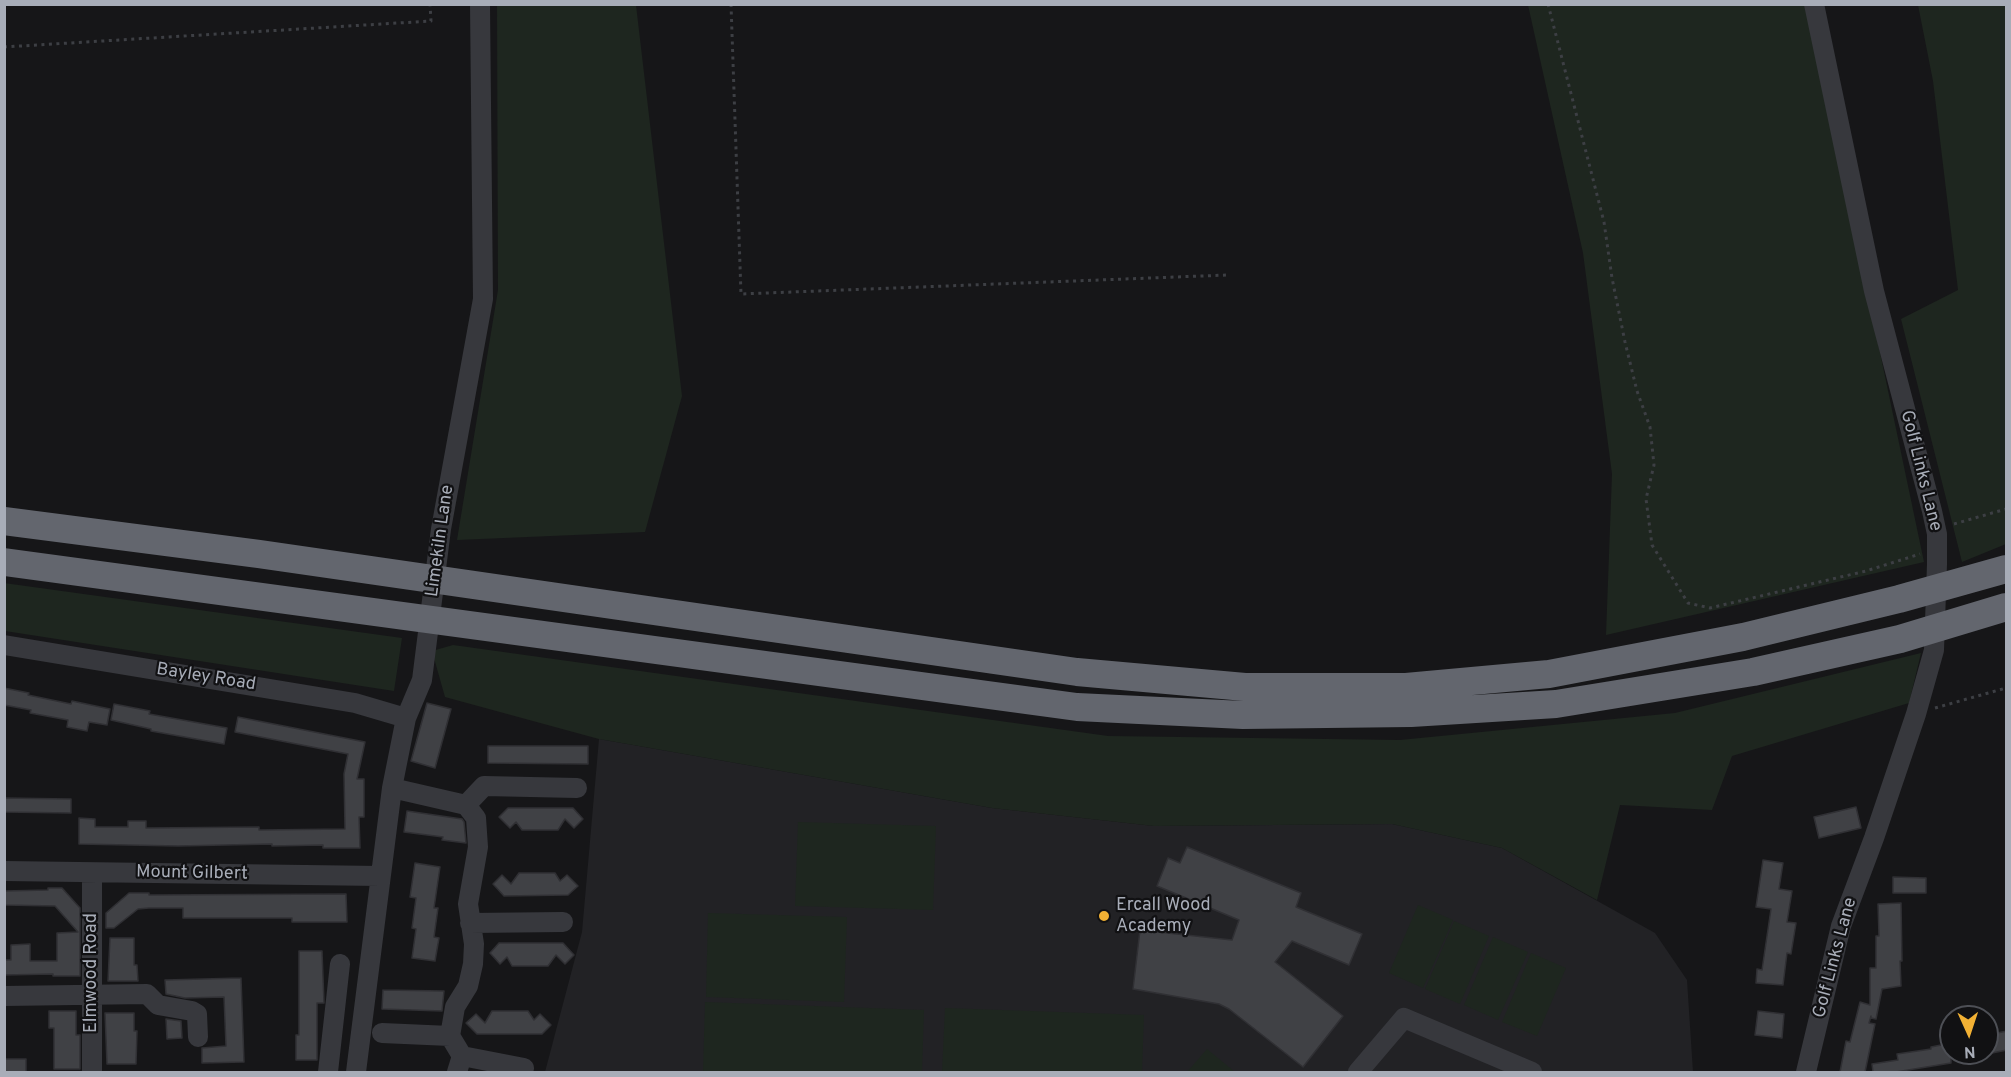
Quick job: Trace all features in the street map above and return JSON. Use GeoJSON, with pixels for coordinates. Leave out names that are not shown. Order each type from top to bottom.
{"type":"FeatureCollection","features":[{"type":"Feature","properties":{"kind":"highway"},"geometry":{"type":"LineString","coordinates":[[4,520],[1077,672],[1245,687],[1406,687],[1549,674],[1743,637],[1899,599],[2007,569]]}},
{"type":"Feature","properties":{"kind":"highway"},"geometry":{"type":"LineString","coordinates":[[4,562],[1077,707],[1243,715],[1411,713],[1556,704],[1753,672],[1900,639],[2007,607]]}},
{"type":"Feature","properties":{"kind":"street","name":"Limekiln Lane"},"geometry":{"type":"LineString","coordinates":[[356,1072],[392,788],[406,718],[422,680],[441,529],[483,299],[480,4]]}},
{"type":"Feature","properties":{"kind":"street","name":"Golf Links Lane"},"geometry":{"type":"LineString","coordinates":[[1806,1072],[1840,926],[1874,838],[1916,714],[1934,650],[1938,564],[1937,534],[1874,291],[1814,4]]}},
{"type":"Feature","properties":{"kind":"street","name":"Bayley Road"},"geometry":{"type":"LineString","coordinates":[[4,645],[355,703],[406,718]]}},
{"type":"Feature","properties":{"kind":"street"},"geometry":{"type":"LineString","coordinates":[[466,805],[484,786],[577,788]]}},
{"type":"Feature","properties":{"kind":"street"},"geometry":{"type":"LineString","coordinates":[[392,788],[466,805],[476,818],[478,847],[468,904],[474,944],[472,964],[468,986],[455,1007],[450,1036],[460,1064],[524,1068]]}},
{"type":"Feature","properties":{"kind":"street","name":"Mount Gilbert"},"geometry":{"type":"LineString","coordinates":[[4,872],[380,876]]}},
{"type":"Feature","properties":{"kind":"street","name":"Elmwood Road"},"geometry":{"type":"LineString","coordinates":[[92,873],[92,1072]]}},
{"type":"Feature","properties":{"kind":"street"},"geometry":{"type":"LineString","coordinates":[[470,923],[562,922]]}},
{"type":"Feature","properties":{"kind":"street"},"geometry":{"type":"LineString","coordinates":[[328,1072],[340,964]]}},
{"type":"Feature","properties":{"kind":"street"},"geometry":{"type":"LineString","coordinates":[[4,996],[147,994],[158,1005],[197,1014],[198,1037]]}},
{"type":"Feature","properties":{"kind":"street"},"geometry":{"type":"LineString","coordinates":[[1358,1072],[1404,1018],[1532,1072]]}},
{"type":"Feature","properties":{"kind":"street"},"geometry":{"type":"LineString","coordinates":[[382,1033],[450,1036]]}},
{"type":"Feature","properties":{"kind":"path"},"geometry":{"type":"LineString","coordinates":[[4,46],[430,21],[430,4]]}},
{"type":"Feature","properties":{"kind":"path"},"geometry":{"type":"LineString","coordinates":[[731,4],[741,294],[1227,275]]}},
{"type":"Feature","properties":{"kind":"path"},"geometry":{"type":"LineString","coordinates":[[1548,4],[1604,222],[1625,342],[1637,391],[1650,427],[1654,465],[1646,499],[1652,545],[1688,603],[1710,608],[1866,571],[1912,555]]}},
{"type":"Feature","properties":{"kind":"path"},"geometry":{"type":"LineString","coordinates":[[1937,534],[1957,522],[2007,509]]}},
{"type":"Feature","properties":{"kind":"path"},"geometry":{"type":"LineString","coordinates":[[1916,714],[2007,688]]}},
{"type":"Feature","properties":{"kind":"shaded area"},"geometry":{"type":"Polygon","coordinates":[[[497,5],[636,5],[682,396],[645,532],[457,540],[498,290],[497,5]]]}},
{"type":"Feature","properties":{"kind":"shaded area"},"geometry":{"type":"Polygon","coordinates":[[[1528,5],[1807,5],[1924,562],[1606,635],[1612,474],[1583,253],[1528,5]]]}},
{"type":"Feature","properties":{"kind":"shaded area"},"geometry":{"type":"Polygon","coordinates":[[[1918,5],[2006,5],[2006,544],[1962,562],[1901,319],[1958,290],[1933,81],[1918,5]]]}},
{"type":"Feature","properties":{"kind":"shaded area"},"geometry":{"type":"Polygon","coordinates":[[[4,583],[402,638],[394,691],[5,631],[4,583]]]}},
{"type":"Feature","properties":{"kind":"shaded area"},"geometry":{"type":"Polygon","coordinates":[[[453,645],[1108,736],[1400,740],[1675,713],[1921,653],[1909,703],[1732,756],[1712,810],[1620,805],[1597,900],[1502,848],[1392,824],[1154,826],[992,808],[599,739],[445,697],[432,651],[453,645]]]}},
{"type":"Feature","properties":{"kind":"shaded area","name":"Ercall Wood Academy"},"geometry":{"type":"Polygon","coordinates":[[[599,739],[992,808],[1154,826],[1392,824],[1502,848],[1655,933],[1687,980],[1693,1072],[545,1072],[582,932],[599,739]]]}},
{"type":"Feature","properties":{"kind":"shaded area"},"geometry":{"type":"Polygon","coordinates":[[[798,822],[936,826],[933,910],[795,906],[798,822]]]}},
{"type":"Feature","properties":{"kind":"shaded area"},"geometry":{"type":"Polygon","coordinates":[[[1418,905],[1453,920],[1423,988],[1389,973],[1418,905]]]}},
{"type":"Feature","properties":{"kind":"shaded area"},"geometry":{"type":"Polygon","coordinates":[[[708,913],[847,917],[844,1002],[706,997],[708,913]]]}},
{"type":"Feature","properties":{"kind":"shaded area"},"geometry":{"type":"Polygon","coordinates":[[[1454,921],[1489,936],[1460,1004],[1425,989],[1454,921]]]}},
{"type":"Feature","properties":{"kind":"shaded area"},"geometry":{"type":"Polygon","coordinates":[[[1493,937],[1528,952],[1498,1020],[1464,1005],[1493,937]]]}},
{"type":"Feature","properties":{"kind":"shaded area"},"geometry":{"type":"Polygon","coordinates":[[[1531,953],[1566,968],[1537,1036],[1502,1022],[1531,953]]]}},
{"type":"Feature","properties":{"kind":"shaded area"},"geometry":{"type":"Polygon","coordinates":[[[705,1002],[924,1010],[922,1072],[703,1072],[705,1002]]]}},
{"type":"Feature","properties":{"kind":"shaded area"},"geometry":{"type":"Polygon","coordinates":[[[945,1008],[1144,1015],[1142,1072],[942,1072],[945,1008]]]}},
{"type":"Feature","properties":{"kind":"shaded area"},"geometry":{"type":"Polygon","coordinates":[[[1207,1049],[1235,1072],[1187,1072],[1207,1049]]]}},
{"type":"Feature","properties":{"kind":"building"},"geometry":{"type":"Polygon","coordinates":[[[4,688],[71,704],[72,701],[110,709],[107,725],[89,722],[87,731],[67,727],[68,720],[30,713],[31,710],[4,705],[4,688]]]}},
{"type":"Feature","properties":{"kind":"building"},"geometry":{"type":"Polygon","coordinates":[[[427,703],[451,709],[435,768],[411,761],[427,703]]]}},
{"type":"Feature","properties":{"kind":"building"},"geometry":{"type":"Polygon","coordinates":[[[114,704],[150,711],[149,714],[227,728],[224,744],[151,731],[151,729],[111,720],[114,704]]]}},
{"type":"Feature","properties":{"kind":"building"},"geometry":{"type":"Polygon","coordinates":[[[238,717],[365,742],[357,779],[364,779],[364,817],[359,817],[360,848],[323,848],[323,845],[272,846],[272,844],[178,846],[79,844],[79,818],[95,819],[95,827],[128,827],[128,821],[146,821],[146,828],[345,829],[344,774],[348,754],[235,732],[238,717]]]}},
{"type":"Feature","properties":{"kind":"building"},"geometry":{"type":"Polygon","coordinates":[[[488,746],[588,746],[588,764],[488,763],[488,746]]]}},
{"type":"Feature","properties":{"kind":"building"},"geometry":{"type":"Polygon","coordinates":[[[4,798],[71,799],[71,813],[4,812],[4,798]]]}},
{"type":"Feature","properties":{"kind":"building"},"geometry":{"type":"Polygon","coordinates":[[[1856,807],[1861,828],[1819,838],[1814,817],[1856,807]]]}},
{"type":"Feature","properties":{"kind":"building"},"geometry":{"type":"Polygon","coordinates":[[[508,808],[573,808],[583,819],[574,828],[565,819],[558,830],[522,830],[516,822],[510,828],[499,817],[508,808]]]}},
{"type":"Feature","properties":{"kind":"building"},"geometry":{"type":"Polygon","coordinates":[[[407,811],[462,819],[466,843],[442,840],[443,837],[404,832],[407,811]]]}},
{"type":"Feature","properties":{"kind":"building"},"geometry":{"type":"Polygon","coordinates":[[[1187,847],[1301,893],[1296,907],[1362,934],[1349,965],[1292,941],[1275,962],[1343,1016],[1303,1067],[1229,1009],[1219,1004],[1133,989],[1140,930],[1232,940],[1239,920],[1157,886],[1168,858],[1180,863],[1187,847]]]}},
{"type":"Feature","properties":{"kind":"building"},"geometry":{"type":"Polygon","coordinates":[[[1763,860],[1783,863],[1779,889],[1792,891],[1787,922],[1796,923],[1791,954],[1787,953],[1783,985],[1756,983],[1757,969],[1762,970],[1771,909],[1756,907],[1763,860]]]}},
{"type":"Feature","properties":{"kind":"building"},"geometry":{"type":"Polygon","coordinates":[[[415,863],[440,867],[434,908],[438,908],[434,937],[439,938],[435,961],[412,958],[416,929],[412,928],[416,898],[410,897],[415,863]]]}},
{"type":"Feature","properties":{"kind":"building"},"geometry":{"type":"Polygon","coordinates":[[[519,873],[555,873],[560,881],[567,875],[578,886],[568,895],[504,896],[493,884],[502,875],[511,884],[519,873]]]}},
{"type":"Feature","properties":{"kind":"building"},"geometry":{"type":"Polygon","coordinates":[[[1893,877],[1926,878],[1926,893],[1893,893],[1893,877]]]}},
{"type":"Feature","properties":{"kind":"building"},"geometry":{"type":"Polygon","coordinates":[[[48,888],[62,888],[80,908],[80,976],[4,975],[4,960],[11,960],[11,945],[30,944],[30,961],[57,961],[57,933],[78,932],[55,906],[4,905],[4,891],[48,890],[48,888]]]}},
{"type":"Feature","properties":{"kind":"building"},"geometry":{"type":"Polygon","coordinates":[[[129,893],[149,893],[149,895],[346,894],[347,922],[292,922],[292,918],[183,918],[183,908],[149,908],[138,909],[114,928],[106,928],[106,913],[129,893]]]}},
{"type":"Feature","properties":{"kind":"building"},"geometry":{"type":"Polygon","coordinates":[[[1901,903],[1901,986],[1882,989],[1876,1019],[1871,1016],[1869,1023],[1875,1024],[1865,1072],[1840,1072],[1846,1041],[1850,1042],[1860,1002],[1870,1005],[1870,968],[1876,968],[1876,936],[1879,936],[1878,904],[1901,903]]]}},
{"type":"Feature","properties":{"kind":"building"},"geometry":{"type":"Polygon","coordinates":[[[110,938],[134,938],[134,965],[137,965],[138,981],[108,981],[110,938]]]}},
{"type":"Feature","properties":{"kind":"building"},"geometry":{"type":"Polygon","coordinates":[[[499,943],[563,943],[574,955],[565,964],[556,955],[548,966],[512,966],[507,957],[500,964],[490,953],[499,943]]]}},
{"type":"Feature","properties":{"kind":"building"},"geometry":{"type":"Polygon","coordinates":[[[299,951],[322,951],[324,1003],[317,1003],[317,1060],[296,1060],[296,1035],[299,1035],[299,951]]]}},
{"type":"Feature","properties":{"kind":"building"},"geometry":{"type":"Polygon","coordinates":[[[241,978],[244,1062],[202,1063],[202,1048],[226,1046],[224,997],[185,998],[166,994],[165,980],[241,978]]]}},
{"type":"Feature","properties":{"kind":"building"},"geometry":{"type":"Polygon","coordinates":[[[383,990],[444,991],[442,1011],[382,1009],[383,990]]]}},
{"type":"Feature","properties":{"kind":"building"},"geometry":{"type":"Polygon","coordinates":[[[49,1011],[76,1011],[76,1035],[80,1035],[80,1069],[54,1069],[54,1028],[49,1028],[49,1011]]]}},
{"type":"Feature","properties":{"kind":"building"},"geometry":{"type":"Polygon","coordinates":[[[492,1011],[528,1011],[534,1020],[540,1014],[551,1025],[542,1034],[477,1034],[466,1023],[476,1014],[485,1023],[492,1011]]]}},
{"type":"Feature","properties":{"kind":"building"},"geometry":{"type":"Polygon","coordinates":[[[1758,1011],[1784,1014],[1782,1038],[1755,1035],[1758,1011]]]}},
{"type":"Feature","properties":{"kind":"building"},"geometry":{"type":"Polygon","coordinates":[[[105,1013],[134,1013],[134,1031],[137,1031],[136,1064],[107,1064],[105,1013]]]}},
{"type":"Feature","properties":{"kind":"building"},"geometry":{"type":"Polygon","coordinates":[[[166,1019],[181,1021],[182,1038],[167,1039],[166,1019]]]}},
{"type":"Feature","properties":{"kind":"building"},"geometry":{"type":"Polygon","coordinates":[[[2007,1031],[2007,1050],[1999,1052],[1999,1033],[2007,1031]]]}},
{"type":"Feature","properties":{"kind":"building"},"geometry":{"type":"Polygon","coordinates":[[[1939,1045],[1939,1065],[1896,1072],[1873,1072],[1872,1064],[1898,1060],[1897,1054],[1931,1049],[1931,1047],[1939,1045]]]}},
{"type":"Feature","properties":{"kind":"building"},"geometry":{"type":"Polygon","coordinates":[[[4,1059],[26,1059],[26,1072],[4,1072],[4,1059]]]}},
{"type":"Feature","properties":{"kind":"place","name":"Ercall Wood Academy"},"geometry":{"type":"Point","coordinates":[1104,916]}}]}
